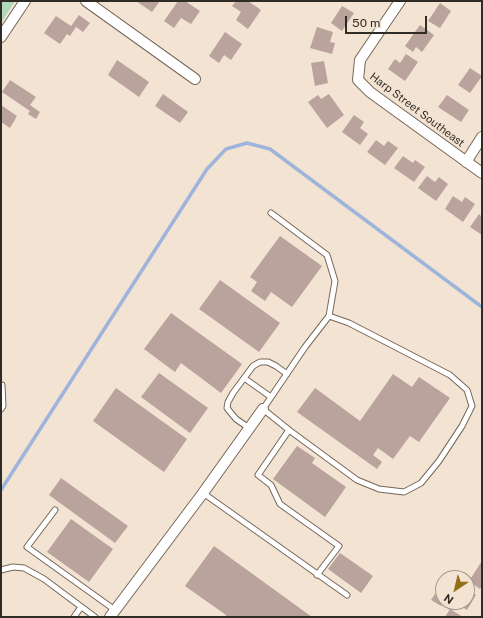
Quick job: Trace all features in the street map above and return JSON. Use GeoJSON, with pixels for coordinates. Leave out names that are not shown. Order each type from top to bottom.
{"type":"FeatureCollection","features":[{"type":"Feature","properties":{"kind":"street"},"geometry":{"type":"LineString","coordinates":[[1,38],[25,1]]}},
{"type":"Feature","properties":{"kind":"street"},"geometry":{"type":"LineString","coordinates":[[86,1],[195,79]]}},
{"type":"Feature","properties":{"kind":"street","name":"Harp Street Southeast"},"geometry":{"type":"LineString","coordinates":[[400,1],[360,60],[358,80],[375,96],[482,173]]}},
{"type":"Feature","properties":{"kind":"street"},"geometry":{"type":"LineString","coordinates":[[466,162],[482,137]]}},
{"type":"Feature","properties":{"kind":"street"},"geometry":{"type":"LineString","coordinates":[[113,614],[203,493],[263,408]]}},
{"type":"Feature","properties":{"kind":"lane"},"geometry":{"type":"LineString","coordinates":[[271,213],[327,255],[334,281],[330,316],[305,347],[263,408],[289,430],[357,480],[379,489],[404,492],[421,483],[462,426],[472,406],[467,390],[450,375],[349,323],[330,316]]}},
{"type":"Feature","properties":{"kind":"lane"},"geometry":{"type":"LineString","coordinates":[[249,428],[236,419],[227,408],[232,393],[253,366],[260,362],[268,362],[287,374]]}},
{"type":"Feature","properties":{"kind":"lane"},"geometry":{"type":"LineString","coordinates":[[244,378],[271,397]]}},
{"type":"Feature","properties":{"kind":"lane"},"geometry":{"type":"LineString","coordinates":[[1,386],[3,406],[1,410]]}},
{"type":"Feature","properties":{"kind":"lane"},"geometry":{"type":"LineString","coordinates":[[289,430],[258,475],[271,485],[280,504],[339,546],[317,574]]}},
{"type":"Feature","properties":{"kind":"lane"},"geometry":{"type":"LineString","coordinates":[[203,493],[347,595]]}},
{"type":"Feature","properties":{"kind":"lane"},"geometry":{"type":"LineString","coordinates":[[54,510],[27,547],[113,614]]}},
{"type":"Feature","properties":{"kind":"lane"},"geometry":{"type":"LineString","coordinates":[[1,570],[13,567],[24,568],[44,579],[95,617]]}},
{"type":"Feature","properties":{"kind":"lane"},"geometry":{"type":"LineString","coordinates":[[74,617],[81,607]]}},
{"type":"Feature","properties":{"kind":"green space"},"geometry":{"type":"Polygon","coordinates":[[[1,1],[15,1],[1,23],[1,1]]]}},
{"type":"Feature","properties":{"kind":"building"},"geometry":{"type":"Polygon","coordinates":[[[136,1],[160,1],[152,12],[136,1]]]}},
{"type":"Feature","properties":{"kind":"building"},"geometry":{"type":"Polygon","coordinates":[[[178,1],[185,1],[200,11],[191,24],[181,18],[174,28],[164,21],[178,1]]]}},
{"type":"Feature","properties":{"kind":"building"},"geometry":{"type":"Polygon","coordinates":[[[236,1],[248,1],[261,10],[248,29],[236,20],[241,12],[232,6],[236,1]]]}},
{"type":"Feature","properties":{"kind":"building"},"geometry":{"type":"Polygon","coordinates":[[[440,3],[451,11],[440,28],[428,21],[440,3]]]}},
{"type":"Feature","properties":{"kind":"building"},"geometry":{"type":"Polygon","coordinates":[[[342,6],[354,13],[342,31],[331,23],[342,6]]]}},
{"type":"Feature","properties":{"kind":"building"},"geometry":{"type":"Polygon","coordinates":[[[79,15],[90,23],[83,32],[76,27],[70,36],[67,34],[60,44],[44,33],[56,16],[71,26],[79,15]]]}},
{"type":"Feature","properties":{"kind":"building"},"geometry":{"type":"Polygon","coordinates":[[[420,25],[434,35],[422,52],[416,47],[413,52],[405,46],[420,25]]]}},
{"type":"Feature","properties":{"kind":"building"},"geometry":{"type":"Polygon","coordinates":[[[317,27],[333,32],[330,42],[335,43],[332,54],[310,48],[317,27]]]}},
{"type":"Feature","properties":{"kind":"building"},"geometry":{"type":"Polygon","coordinates":[[[225,32],[242,44],[231,60],[224,55],[219,63],[209,56],[225,32]]]}},
{"type":"Feature","properties":{"kind":"building"},"geometry":{"type":"Polygon","coordinates":[[[406,54],[418,62],[405,81],[388,69],[395,59],[400,63],[406,54]]]}},
{"type":"Feature","properties":{"kind":"building"},"geometry":{"type":"Polygon","coordinates":[[[117,60],[149,82],[139,97],[108,75],[117,60]]]}},
{"type":"Feature","properties":{"kind":"building"},"geometry":{"type":"Polygon","coordinates":[[[324,61],[328,83],[315,86],[311,63],[324,61]]]}},
{"type":"Feature","properties":{"kind":"building"},"geometry":{"type":"Polygon","coordinates":[[[470,68],[482,76],[470,93],[458,85],[470,68]]]}},
{"type":"Feature","properties":{"kind":"building"},"geometry":{"type":"Polygon","coordinates":[[[10,80],[36,97],[30,105],[40,112],[36,119],[28,114],[30,111],[2,92],[10,80]]]}},
{"type":"Feature","properties":{"kind":"building"},"geometry":{"type":"Polygon","coordinates":[[[163,94],[188,112],[180,123],[155,106],[163,94]]]}},
{"type":"Feature","properties":{"kind":"building"},"geometry":{"type":"Polygon","coordinates":[[[329,94],[344,115],[327,128],[308,102],[318,95],[321,99],[329,94]]]}},
{"type":"Feature","properties":{"kind":"building"},"geometry":{"type":"Polygon","coordinates":[[[447,95],[469,110],[461,122],[438,107],[447,95]]]}},
{"type":"Feature","properties":{"kind":"building"},"geometry":{"type":"Polygon","coordinates":[[[1,105],[17,116],[10,128],[1,122],[1,105]]]}},
{"type":"Feature","properties":{"kind":"building"},"geometry":{"type":"Polygon","coordinates":[[[354,115],[364,122],[360,128],[368,134],[360,145],[342,132],[354,115]]]}},
{"type":"Feature","properties":{"kind":"building"},"geometry":{"type":"Polygon","coordinates":[[[376,140],[384,146],[388,141],[398,148],[385,165],[367,152],[376,140]]]}},
{"type":"Feature","properties":{"kind":"building"},"geometry":{"type":"Polygon","coordinates":[[[403,156],[413,163],[415,160],[425,167],[414,182],[394,168],[403,156]]]}},
{"type":"Feature","properties":{"kind":"building"},"geometry":{"type":"Polygon","coordinates":[[[427,176],[435,182],[439,177],[448,184],[436,201],[418,188],[427,176]]]}},
{"type":"Feature","properties":{"kind":"building"},"geometry":{"type":"Polygon","coordinates":[[[453,196],[462,202],[465,197],[475,204],[463,222],[445,209],[453,196]]]}},
{"type":"Feature","properties":{"kind":"building"},"geometry":{"type":"Polygon","coordinates":[[[479,214],[482,217],[482,235],[470,227],[479,214]]]}},
{"type":"Feature","properties":{"kind":"building"},"geometry":{"type":"Polygon","coordinates":[[[280,236],[322,266],[292,307],[271,292],[265,301],[251,291],[257,282],[250,277],[280,236]]]}},
{"type":"Feature","properties":{"kind":"building"},"geometry":{"type":"Polygon","coordinates":[[[220,280],[280,323],[259,352],[199,309],[220,280]]]}},
{"type":"Feature","properties":{"kind":"building"},"geometry":{"type":"Polygon","coordinates":[[[171,313],[242,364],[221,393],[181,363],[175,372],[144,349],[171,313]]]}},
{"type":"Feature","properties":{"kind":"building"},"geometry":{"type":"Polygon","coordinates":[[[159,373],[208,408],[190,433],[141,397],[159,373]]]}},
{"type":"Feature","properties":{"kind":"building"},"geometry":{"type":"Polygon","coordinates":[[[393,374],[412,387],[419,377],[450,398],[419,442],[410,436],[393,459],[378,448],[373,455],[382,462],[377,469],[297,412],[315,388],[360,421],[393,374]]]}},
{"type":"Feature","properties":{"kind":"building"},"geometry":{"type":"Polygon","coordinates":[[[116,388],[187,439],[164,472],[93,421],[116,388]]]}},
{"type":"Feature","properties":{"kind":"building"},"geometry":{"type":"Polygon","coordinates":[[[297,446],[315,458],[312,463],[346,487],[325,517],[273,479],[297,446]]]}},
{"type":"Feature","properties":{"kind":"building"},"geometry":{"type":"Polygon","coordinates":[[[61,478],[128,526],[115,543],[49,495],[61,478]]]}},
{"type":"Feature","properties":{"kind":"building"},"geometry":{"type":"Polygon","coordinates":[[[71,519],[113,549],[89,582],[47,552],[71,519]]]}},
{"type":"Feature","properties":{"kind":"building"},"geometry":{"type":"Polygon","coordinates":[[[214,546],[312,617],[225,617],[226,615],[185,586],[214,546]]]}},
{"type":"Feature","properties":{"kind":"building"},"geometry":{"type":"Polygon","coordinates":[[[340,553],[373,576],[361,593],[328,569],[340,553]]]}},
{"type":"Feature","properties":{"kind":"building"},"geometry":{"type":"Polygon","coordinates":[[[482,561],[482,586],[480,589],[475,585],[475,572],[482,561]]]}},
{"type":"Feature","properties":{"kind":"building"},"geometry":{"type":"Polygon","coordinates":[[[435,594],[435,602],[431,600],[435,594]]]}},
{"type":"Feature","properties":{"kind":"building"},"geometry":{"type":"Polygon","coordinates":[[[449,610],[452,610],[463,617],[445,617],[449,610]]]}},
{"type":"Feature","properties":{"kind":"waterway"},"geometry":{"type":"LineString","coordinates":[[1,490],[207,169],[226,149],[247,143],[270,149],[482,307]]}}]}
